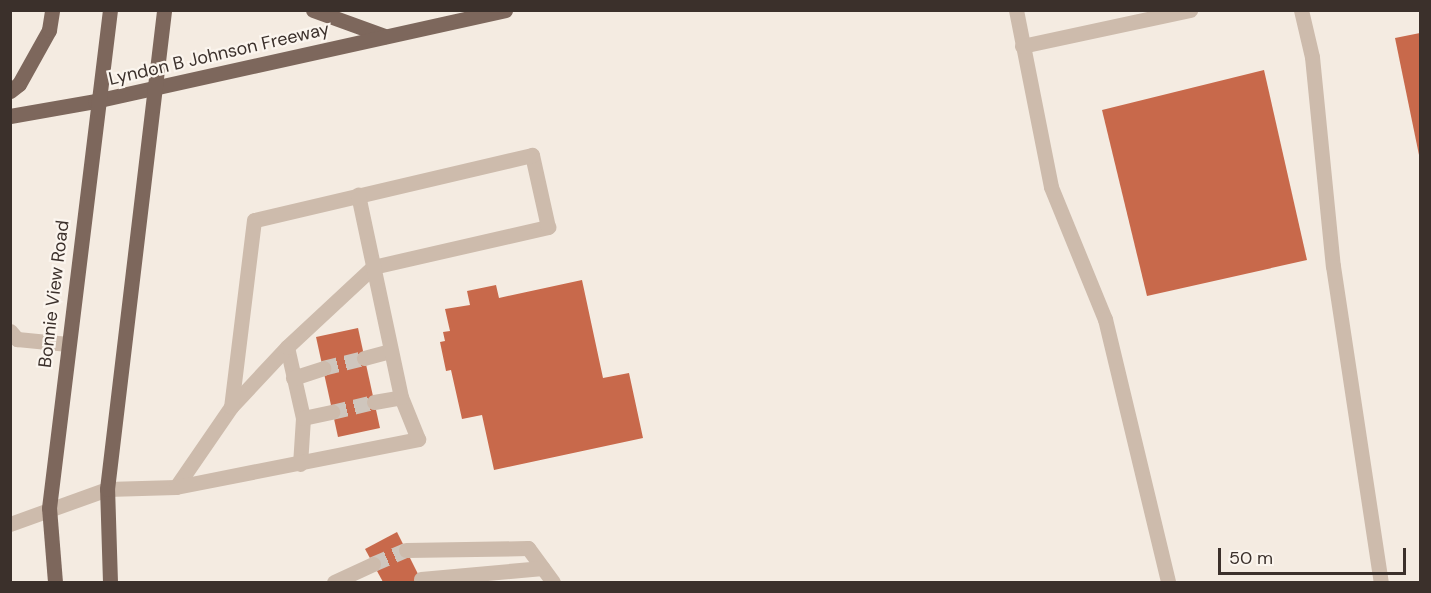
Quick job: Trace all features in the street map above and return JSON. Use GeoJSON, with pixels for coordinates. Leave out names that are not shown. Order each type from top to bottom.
{"type":"FeatureCollection","features":[{"type":"Feature","properties":{"kind":"main road"},"geometry":{"type":"LineString","coordinates":[[10,91],[19,84],[49,30],[52,10]]}},
{"type":"Feature","properties":{"kind":"main road"},"geometry":{"type":"LineString","coordinates":[[110,582],[107,489],[164,10]]}},
{"type":"Feature","properties":{"kind":"main road"},"geometry":{"type":"LineString","coordinates":[[313,10],[387,36]]}},
{"type":"Feature","properties":{"kind":"main road","name":"Lyndon B Johnson Freeway"},"geometry":{"type":"LineString","coordinates":[[10,116],[95,101],[505,10]]}},
{"type":"Feature","properties":{"kind":"main road","name":"Bonnie View Road"},"geometry":{"type":"LineString","coordinates":[[55,582],[49,508],[95,101],[109,15]]}},
{"type":"Feature","properties":{"kind":"street"},"geometry":{"type":"LineString","coordinates":[[1016,10],[1052,187],[1105,319],[1168,582]]}},
{"type":"Feature","properties":{"kind":"street"},"geometry":{"type":"LineString","coordinates":[[1022,46],[1190,10]]}},
{"type":"Feature","properties":{"kind":"street"},"geometry":{"type":"LineString","coordinates":[[1300,10],[1312,57],[1334,266],[1382,582]]}},
{"type":"Feature","properties":{"kind":"street"},"geometry":{"type":"LineString","coordinates":[[176,487],[231,407],[287,347],[373,267],[548,227],[532,155],[254,220],[231,407]]}},
{"type":"Feature","properties":{"kind":"street"},"geometry":{"type":"LineString","coordinates":[[10,524],[49,508],[107,489],[176,487],[418,440],[400,397],[358,195]]}},
{"type":"Feature","properties":{"kind":"street"},"geometry":{"type":"LineString","coordinates":[[13,339],[68,344]]}},
{"type":"Feature","properties":{"kind":"street"},"geometry":{"type":"LineString","coordinates":[[287,347],[303,418],[300,464]]}},
{"type":"Feature","properties":{"kind":"street"},"geometry":{"type":"LineString","coordinates":[[364,358],[390,351]]}},
{"type":"Feature","properties":{"kind":"street"},"geometry":{"type":"LineString","coordinates":[[293,378],[322,368]]}},
{"type":"Feature","properties":{"kind":"street"},"geometry":{"type":"LineString","coordinates":[[374,402],[400,397]]}},
{"type":"Feature","properties":{"kind":"street"},"geometry":{"type":"LineString","coordinates":[[303,418],[332,412]]}},
{"type":"Feature","properties":{"kind":"street"},"geometry":{"type":"LineString","coordinates":[[406,550],[528,548],[553,582]]}},
{"type":"Feature","properties":{"kind":"street"},"geometry":{"type":"LineString","coordinates":[[334,582],[373,564]]}},
{"type":"Feature","properties":{"kind":"street"},"geometry":{"type":"LineString","coordinates":[[421,579],[543,568]]}},
{"type":"Feature","properties":{"kind":"building"},"geometry":{"type":"Polygon","coordinates":[[[1420,33],[1420,155],[1419,155],[1395,38],[1420,33]]]}},
{"type":"Feature","properties":{"kind":"building"},"geometry":{"type":"Polygon","coordinates":[[[1264,70],[1307,260],[1147,296],[1102,110],[1264,70]]]}},
{"type":"Feature","properties":{"kind":"building"},"geometry":{"type":"Polygon","coordinates":[[[582,280],[603,378],[629,373],[643,438],[494,470],[482,415],[462,419],[451,370],[446,371],[440,342],[445,341],[443,332],[450,331],[445,309],[470,305],[467,291],[496,285],[499,298],[582,280]]]}},
{"type":"Feature","properties":{"kind":"building"},"geometry":{"type":"Polygon","coordinates":[[[358,328],[380,428],[338,437],[316,337],[358,328]]]}},
{"type":"Feature","properties":{"kind":"building"},"geometry":{"type":"Polygon","coordinates":[[[397,532],[422,582],[383,582],[365,549],[397,532]]]}},
{"type":"Feature","properties":{"kind":"tunnel"},"geometry":{"type":"LineString","coordinates":[[323,368],[364,358]]}},
{"type":"Feature","properties":{"kind":"tunnel"},"geometry":{"type":"LineString","coordinates":[[332,412],[374,402]]}},
{"type":"Feature","properties":{"kind":"tunnel"},"geometry":{"type":"LineString","coordinates":[[373,564],[406,550]]}}]}
